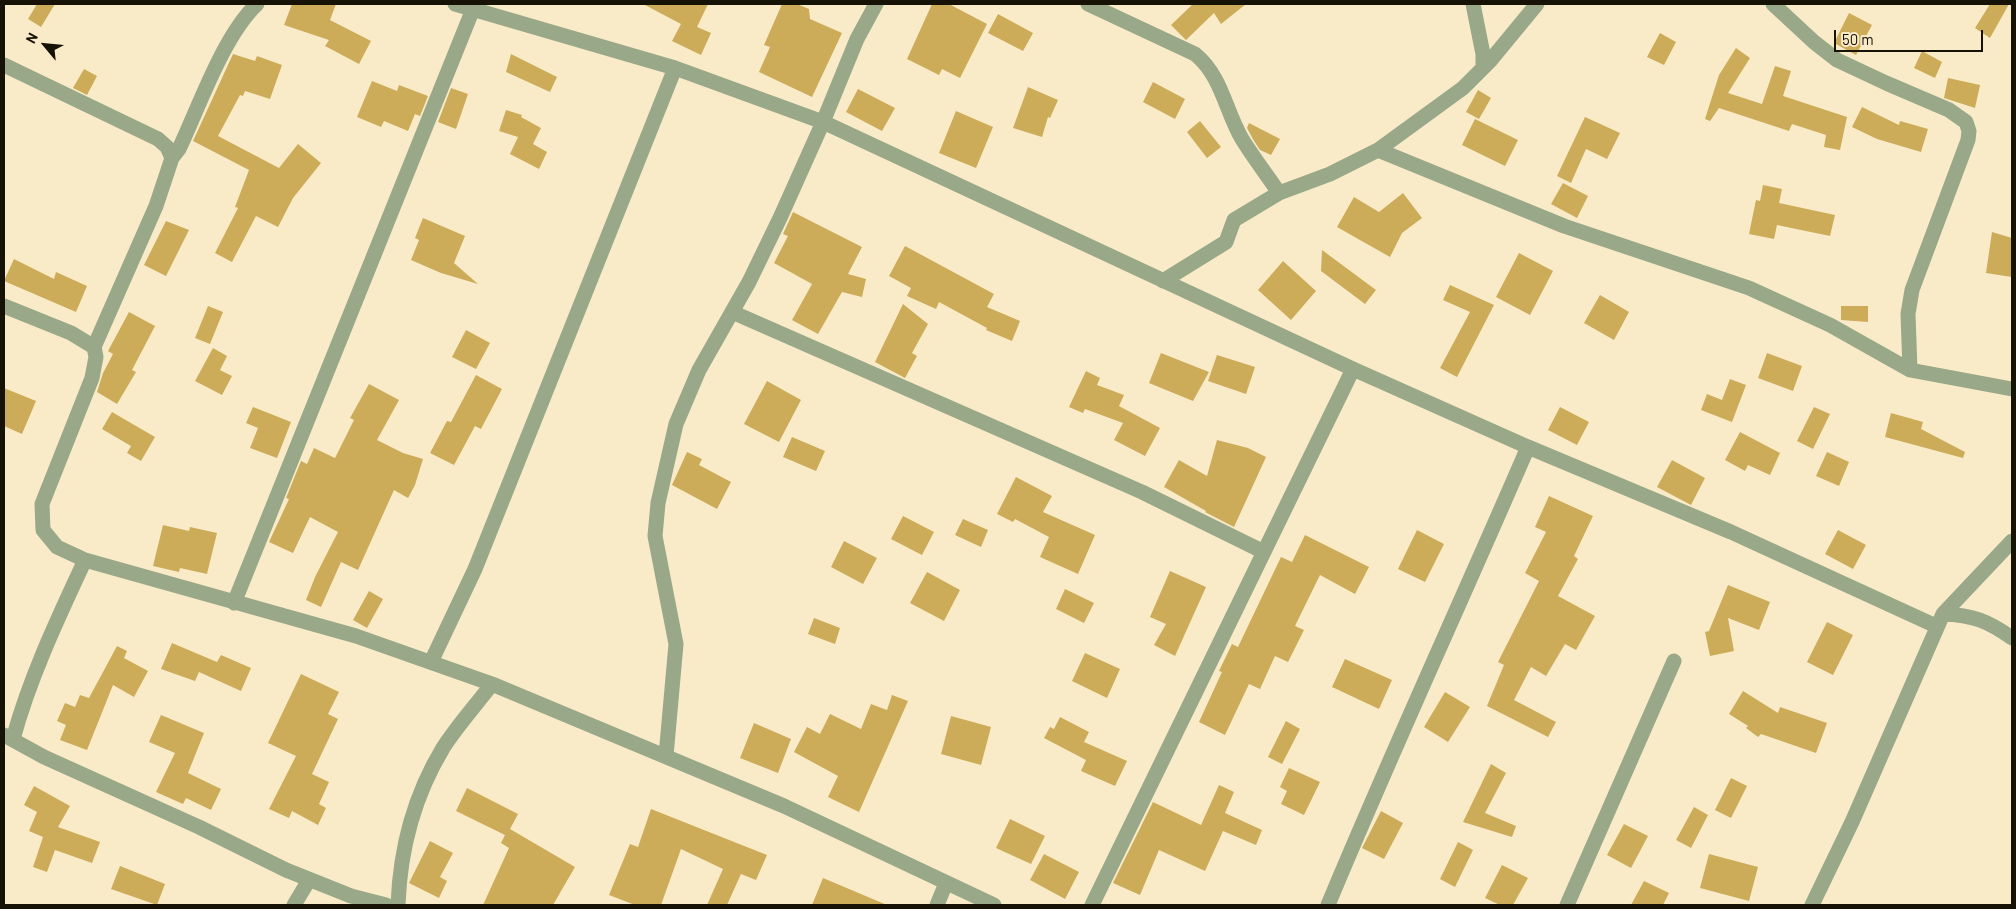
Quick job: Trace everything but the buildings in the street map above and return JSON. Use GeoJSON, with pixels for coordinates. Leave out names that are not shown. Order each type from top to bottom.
{"type":"FeatureCollection","features":[{"type":"Feature","properties":{"kind":"street"},"geometry":{"type":"LineString","coordinates":[[257,4],[244,19],[218,64],[179,149],[172,158],[156,206],[94,347],[96,357],[92,378],[42,504],[43,530],[57,547],[85,560],[356,636],[492,684],[784,806],[994,905]]}},
{"type":"Feature","properties":{"kind":"street"},"geometry":{"type":"LineString","coordinates":[[455,4],[675,68],[824,122],[1353,369],[1528,447],[1939,620],[1968,614],[1983,620],[2012,638]]}},
{"type":"Feature","properties":{"kind":"street"},"geometry":{"type":"LineString","coordinates":[[666,756],[676,644],[655,536],[658,502],[676,424],[700,370],[749,282],[824,122],[857,40],[876,4]]}},
{"type":"Feature","properties":{"kind":"street"},"geometry":{"type":"LineString","coordinates":[[1088,4],[1195,54],[1205,62],[1218,83],[1242,138],[1280,193]]}},
{"type":"Feature","properties":{"kind":"street"},"geometry":{"type":"LineString","coordinates":[[1473,4],[1483,54],[1483,68]]}},
{"type":"Feature","properties":{"kind":"street"},"geometry":{"type":"LineString","coordinates":[[1163,281],[1226,242],[1234,220],[1280,193],[1330,174],[1378,150],[1463,88],[1483,68],[1537,4]]}},
{"type":"Feature","properties":{"kind":"street"},"geometry":{"type":"LineString","coordinates":[[1773,4],[1814,42],[1837,60],[1886,84],[1949,110],[1966,122],[1969,131],[1968,140],[1912,290],[1908,314],[1910,370]]}},
{"type":"Feature","properties":{"kind":"street"},"geometry":{"type":"LineString","coordinates":[[234,603],[473,9]]}},
{"type":"Feature","properties":{"kind":"street"},"geometry":{"type":"LineString","coordinates":[[4,65],[158,139],[166,147],[172,158]]}},
{"type":"Feature","properties":{"kind":"street"},"geometry":{"type":"LineString","coordinates":[[431,662],[475,569],[675,68]]}},
{"type":"Feature","properties":{"kind":"street"},"geometry":{"type":"LineString","coordinates":[[1378,150],[1564,226],[1749,288],[1830,325],[1910,370],[2012,389]]}},
{"type":"Feature","properties":{"kind":"street"},"geometry":{"type":"LineString","coordinates":[[4,306],[72,334],[94,347]]}},
{"type":"Feature","properties":{"kind":"street"},"geometry":{"type":"LineString","coordinates":[[732,312],[1142,492],[1264,552]]}},
{"type":"Feature","properties":{"kind":"street"},"geometry":{"type":"LineString","coordinates":[[1092,905],[1353,369]]}},
{"type":"Feature","properties":{"kind":"street"},"geometry":{"type":"LineString","coordinates":[[1328,905],[1373,798],[1458,611],[1528,447]]}},
{"type":"Feature","properties":{"kind":"street"},"geometry":{"type":"LineString","coordinates":[[1812,905],[1913,685],[1939,620],[2012,541]]}},
{"type":"Feature","properties":{"kind":"street"},"geometry":{"type":"LineString","coordinates":[[85,560],[45,647],[22,708],[8,737],[44,757],[309,880],[356,900],[386,905]]}},
{"type":"Feature","properties":{"kind":"street"},"geometry":{"type":"LineString","coordinates":[[1567,905],[1674,660]]}},
{"type":"Feature","properties":{"kind":"street"},"geometry":{"type":"LineString","coordinates":[[398,905],[398,882],[404,848],[423,786],[444,747],[492,684]]}},
{"type":"Feature","properties":{"kind":"street"},"geometry":{"type":"LineString","coordinates":[[294,905],[309,880]]}},
{"type":"Feature","properties":{"kind":"street"},"geometry":{"type":"LineString","coordinates":[[937,905],[946,883]]}}]}
